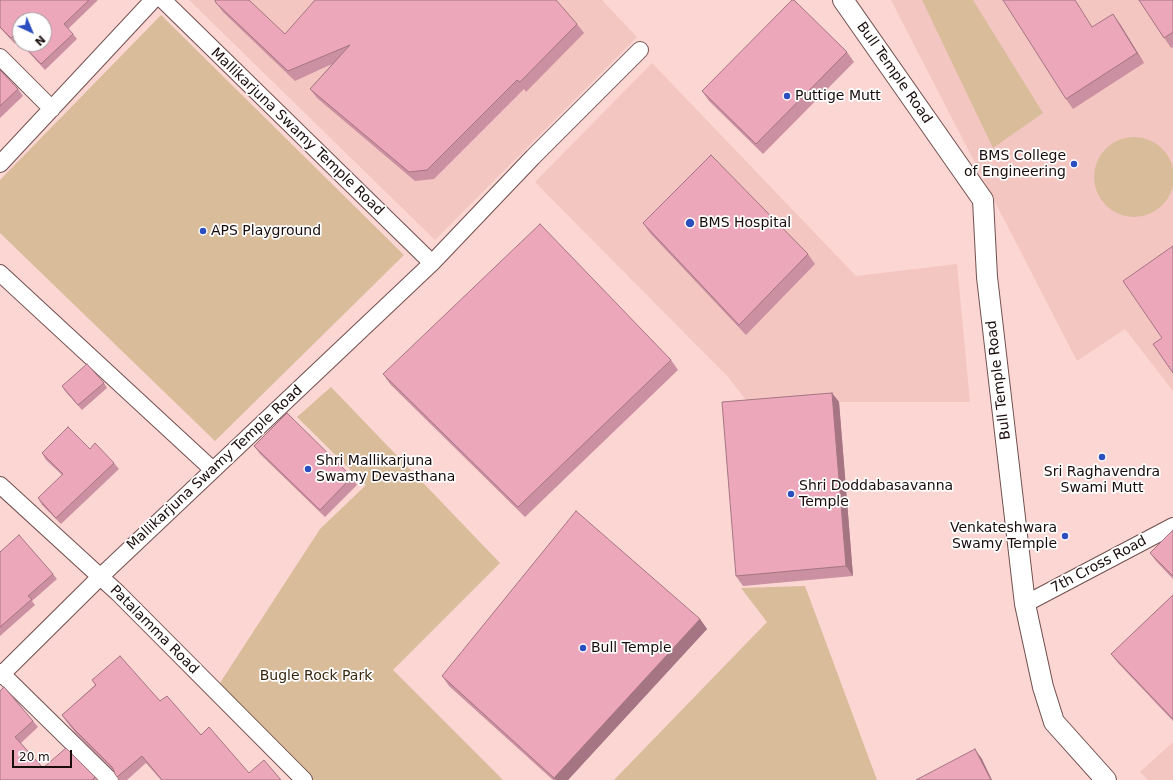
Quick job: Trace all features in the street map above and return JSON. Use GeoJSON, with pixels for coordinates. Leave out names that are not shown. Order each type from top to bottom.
{"type":"FeatureCollection","features":[{"type":"Feature","properties":{"kind":"street"},"geometry":{"type":"LineString","coordinates":[[0,164],[153,0]]}},
{"type":"Feature","properties":{"kind":"street","name":"Mallikarjuna Swamy Temple Road"},"geometry":{"type":"LineString","coordinates":[[163,0],[432,263]]}},
{"type":"Feature","properties":{"kind":"street","name":"Bull Temple Road"},"geometry":{"type":"LineString","coordinates":[[842,0],[983,200],[987,277],[1025,604],[1043,687],[1054,722],[1106,780]]}},
{"type":"Feature","properties":{"kind":"street","name":"Mallikarjuna Swamy Temple Road"},"geometry":{"type":"LineString","coordinates":[[1,674],[100,577],[432,263],[533,157],[640,50]]}},
{"type":"Feature","properties":{"kind":"street"},"geometry":{"type":"LineString","coordinates":[[0,57],[52,109]]}},
{"type":"Feature","properties":{"kind":"street"},"geometry":{"type":"LineString","coordinates":[[0,273],[213,470]]}},
{"type":"Feature","properties":{"kind":"street","name":"Patalamma Road"},"geometry":{"type":"LineString","coordinates":[[0,485],[123,598],[304,780]]}},
{"type":"Feature","properties":{"kind":"street","name":"7th Cross Road"},"geometry":{"type":"LineString","coordinates":[[1025,604],[1173,526]]}},
{"type":"Feature","properties":{"kind":"street"},"geometry":{"type":"LineString","coordinates":[[1,674],[110,780]]}},
{"type":"Feature","properties":{"kind":"shaded area"},"geometry":{"type":"Polygon","coordinates":[[[189,0],[602,0],[637,37],[435,240],[189,0]]]}},
{"type":"Feature","properties":{"kind":"shaded area","name":"BMS College of Engineering"},"geometry":{"type":"Polygon","coordinates":[[[891,0],[1173,0],[1173,391],[1125,329],[1077,361],[891,0]]]}},
{"type":"Feature","properties":{"kind":"shaded area","name":"BMS Hospital"},"geometry":{"type":"Polygon","coordinates":[[[652,63],[856,276],[957,264],[970,402],[839,402],[754,410],[728,377],[535,182],[652,63]]]}},
{"type":"Feature","properties":{"kind":"shaded area"},"geometry":{"type":"Polygon","coordinates":[[[1173,742],[1173,780],[1148,780],[1140,772],[1173,742]]]}},
{"type":"Feature","properties":{"kind":"green space"},"geometry":{"type":"Polygon","coordinates":[[[922,0],[973,0],[1043,113],[993,148],[922,0]]]}},
{"type":"Feature","properties":{"kind":"green space"},"geometry":{"type":"Polygon","coordinates":[[[161,15],[404,255],[215,441],[0,233],[0,180],[161,15]]]}},
{"type":"Feature","properties":{"kind":"green space"},"geometry":{"type":"Polygon","coordinates":[[[1134,137],[1149,140],[1162,149],[1171,162],[1174,177],[1171,192],[1162,205],[1149,214],[1134,217],[1119,214],[1106,205],[1097,192],[1094,177],[1097,162],[1106,149],[1119,140],[1134,137]]]}},
{"type":"Feature","properties":{"kind":"green space","name":"Bugle Rock Park"},"geometry":{"type":"Polygon","coordinates":[[[331,387],[500,563],[393,670],[503,780],[313,780],[218,686],[320,529],[366,485],[297,417],[331,387]]]}},
{"type":"Feature","properties":{"kind":"green space"},"geometry":{"type":"Polygon","coordinates":[[[805,586],[877,780],[614,780],[767,622],[741,588],[805,586]]]}},
{"type":"Feature","properties":{"kind":"building"},"geometry":{"type":"Polygon","coordinates":[[[0,0],[89,0],[64,24],[73,34],[41,64],[30,52],[52,52],[52,12],[12,12],[11,38],[0,27],[0,0]]]}},
{"type":"Feature","properties":{"kind":"building"},"geometry":{"type":"Polygon","coordinates":[[[215,0],[249,0],[285,34],[315,0],[556,0],[577,24],[520,82],[517,80],[427,170],[409,172],[310,89],[350,45],[288,71],[216,3],[215,0]]]}},
{"type":"Feature","properties":{"kind":"building"},"geometry":{"type":"Polygon","coordinates":[[[792,0],[794,0],[847,52],[756,144],[702,91],[792,0]]]}},
{"type":"Feature","properties":{"kind":"building"},"geometry":{"type":"Polygon","coordinates":[[[1003,0],[1075,0],[1092,27],[1113,14],[1137,53],[1066,99],[1003,0]]]}},
{"type":"Feature","properties":{"kind":"building"},"geometry":{"type":"Polygon","coordinates":[[[1139,0],[1173,0],[1173,32],[1164,38],[1139,0]]]}},
{"type":"Feature","properties":{"kind":"building"},"geometry":{"type":"Polygon","coordinates":[[[0,70],[18,89],[0,106],[0,70]]]}},
{"type":"Feature","properties":{"kind":"building"},"geometry":{"type":"Polygon","coordinates":[[[711,155],[808,254],[739,325],[643,223],[711,155]]]}},
{"type":"Feature","properties":{"kind":"building"},"geometry":{"type":"Polygon","coordinates":[[[540,224],[671,360],[518,507],[383,374],[540,224]]]}},
{"type":"Feature","properties":{"kind":"building"},"geometry":{"type":"Polygon","coordinates":[[[1173,246],[1173,373],[1153,344],[1162,338],[1123,281],[1173,246]]]}},
{"type":"Feature","properties":{"kind":"building"},"geometry":{"type":"Polygon","coordinates":[[[87,364],[104,383],[78,405],[62,386],[87,364]]]}},
{"type":"Feature","properties":{"kind":"building","name":"Shri Doddabasavanna Temple"},"geometry":{"type":"Polygon","coordinates":[[[832,393],[846,566],[736,576],[722,402],[832,393]]]}},
{"type":"Feature","properties":{"kind":"building","name":"Shri Mallikarjuna Swamy Devasthana"},"geometry":{"type":"Polygon","coordinates":[[[287,413],[352,477],[320,510],[254,446],[287,413]]]}},
{"type":"Feature","properties":{"kind":"building"},"geometry":{"type":"Polygon","coordinates":[[[68,427],[90,449],[95,443],[114,463],[56,518],[38,498],[63,474],[42,453],[68,427]]]}},
{"type":"Feature","properties":{"kind":"building"},"geometry":{"type":"Polygon","coordinates":[[[576,511],[700,619],[554,778],[442,676],[576,511]]]}},
{"type":"Feature","properties":{"kind":"building"},"geometry":{"type":"Polygon","coordinates":[[[1173,530],[1173,576],[1150,553],[1173,530]]]}},
{"type":"Feature","properties":{"kind":"building"},"geometry":{"type":"Polygon","coordinates":[[[19,535],[53,574],[28,596],[32,599],[0,627],[0,552],[19,535]]]}},
{"type":"Feature","properties":{"kind":"building"},"geometry":{"type":"Polygon","coordinates":[[[1173,595],[1173,719],[1111,654],[1173,595]]]}},
{"type":"Feature","properties":{"kind":"building"},"geometry":{"type":"Polygon","coordinates":[[[120,656],[160,701],[167,696],[201,735],[209,727],[249,773],[264,760],[281,780],[162,780],[142,756],[117,777],[112,767],[62,715],[96,685],[92,680],[120,656]]]}},
{"type":"Feature","properties":{"kind":"building"},"geometry":{"type":"Polygon","coordinates":[[[4,687],[33,721],[15,737],[43,768],[66,748],[95,777],[92,780],[0,780],[0,691],[4,687]]]}},
{"type":"Feature","properties":{"kind":"building"},"geometry":{"type":"Polygon","coordinates":[[[975,749],[991,780],[916,780],[975,749]]]}},
{"type":"Feature","properties":{"kind":"place","name":"Puttige Mutt"},"geometry":{"type":"Point","coordinates":[787,96]}},
{"type":"Feature","properties":{"kind":"place","name":"BMS College of Engineering"},"geometry":{"type":"Point","coordinates":[1074,164]}},
{"type":"Feature","properties":{"kind":"place","name":"BMS Hospital"},"geometry":{"type":"Point","coordinates":[690,223]}},
{"type":"Feature","properties":{"kind":"place","name":"APS Playground"},"geometry":{"type":"Point","coordinates":[203,231]}},
{"type":"Feature","properties":{"kind":"place","name":"Sri Raghavendra Swami Mutt"},"geometry":{"type":"Point","coordinates":[1102,457]}},
{"type":"Feature","properties":{"kind":"place","name":"Shri Mallikarjuna Swamy Devasthana"},"geometry":{"type":"Point","coordinates":[308,469]}},
{"type":"Feature","properties":{"kind":"place","name":"Shri Doddabasavanna Temple"},"geometry":{"type":"Point","coordinates":[791,494]}},
{"type":"Feature","properties":{"kind":"place","name":"Venkateshwara Swamy Temple"},"geometry":{"type":"Point","coordinates":[1065,536]}},
{"type":"Feature","properties":{"kind":"place","name":"Bull Temple"},"geometry":{"type":"Point","coordinates":[583,648]}}]}
